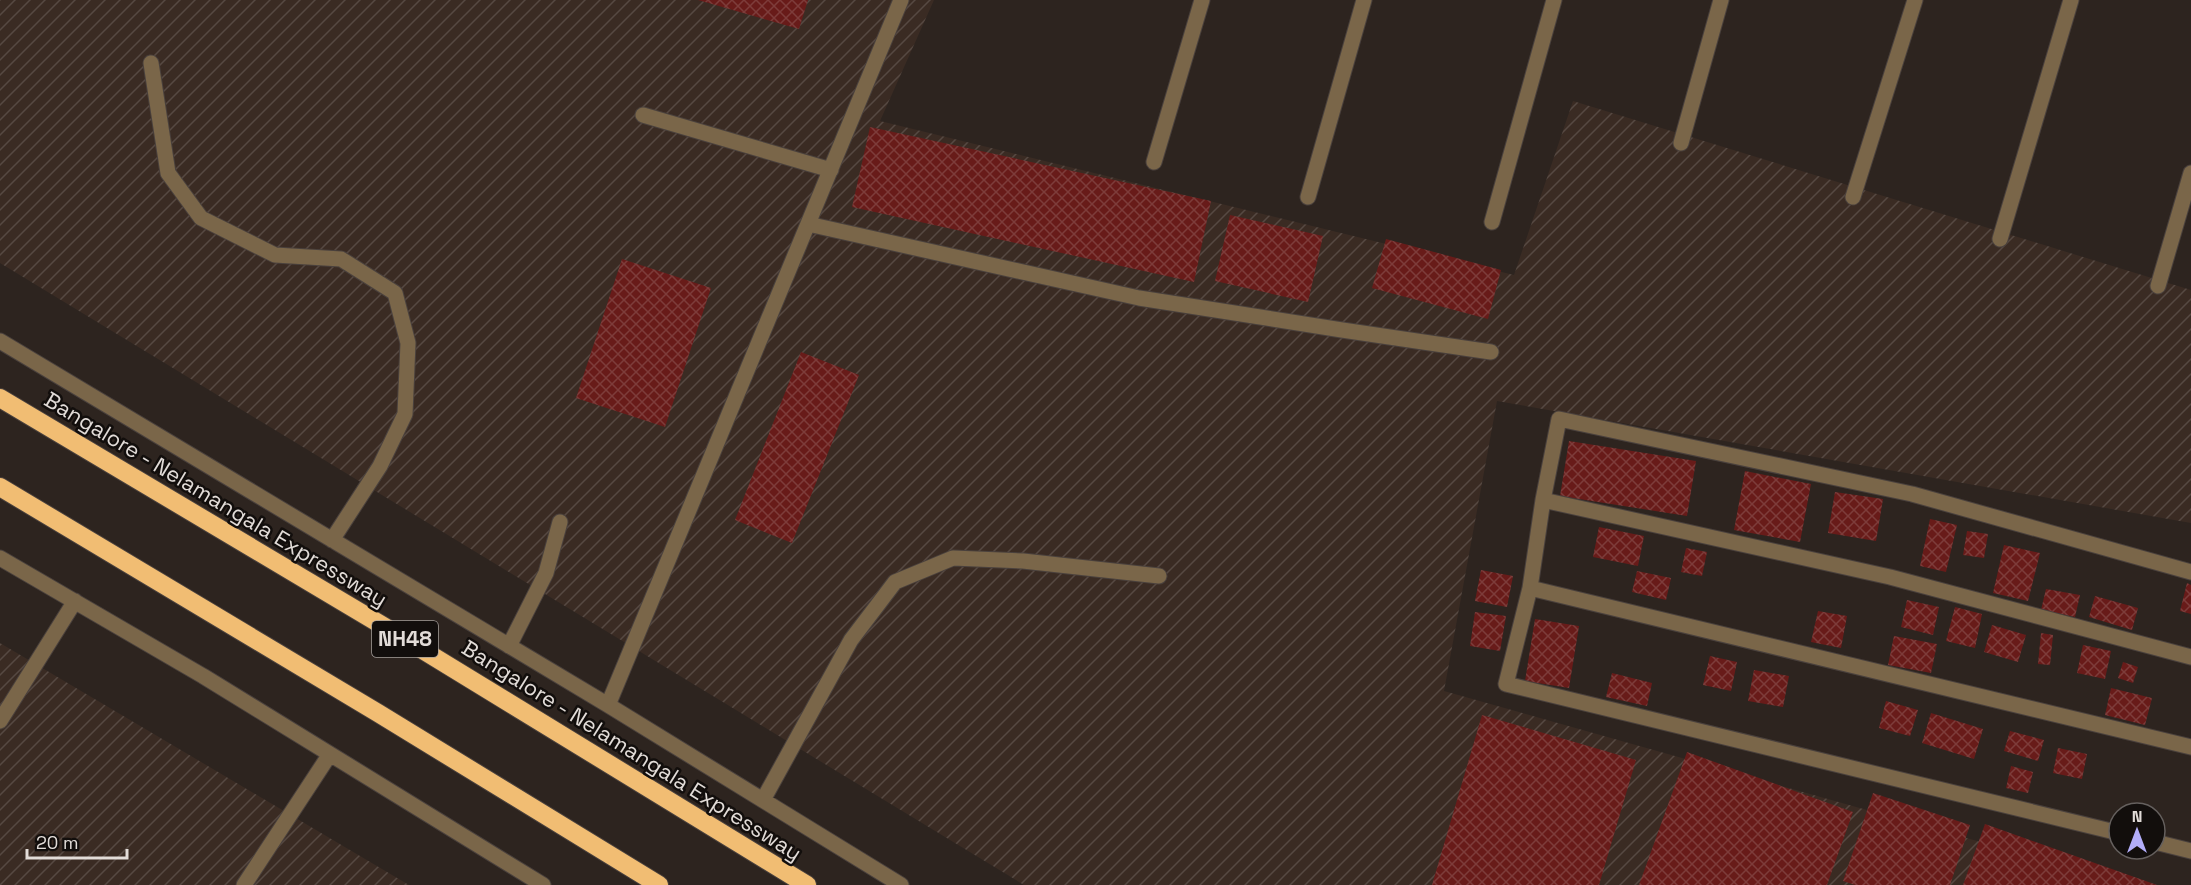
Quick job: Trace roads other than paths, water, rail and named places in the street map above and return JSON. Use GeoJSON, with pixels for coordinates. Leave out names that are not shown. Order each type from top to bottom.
{"type":"FeatureCollection","features":[{"type":"Feature","properties":{"kind":"highway","name":"Bangalore - Nelamangala Expressway"},"geometry":{"type":"LineString","coordinates":[[0,398],[390,630],[807,885]]}},
{"type":"Feature","properties":{"kind":"highway"},"geometry":{"type":"LineString","coordinates":[[0,487],[378,713],[659,885]]}},
{"type":"Feature","properties":{"kind":"street"},"geometry":{"type":"LineString","coordinates":[[608,705],[901,0]]}},
{"type":"Feature","properties":{"kind":"street"},"geometry":{"type":"LineString","coordinates":[[1154,162],[1202,0]]}},
{"type":"Feature","properties":{"kind":"street"},"geometry":{"type":"LineString","coordinates":[[1308,197],[1364,0]]}},
{"type":"Feature","properties":{"kind":"street"},"geometry":{"type":"LineString","coordinates":[[1492,222],[1554,0]]}},
{"type":"Feature","properties":{"kind":"street"},"geometry":{"type":"LineString","coordinates":[[1681,143],[1721,0]]}},
{"type":"Feature","properties":{"kind":"street"},"geometry":{"type":"LineString","coordinates":[[1853,197],[1915,0]]}},
{"type":"Feature","properties":{"kind":"street"},"geometry":{"type":"LineString","coordinates":[[2000,239],[2072,0]]}},
{"type":"Feature","properties":{"kind":"street"},"geometry":{"type":"LineString","coordinates":[[150,63],[168,173],[201,218],[275,255],[341,259],[395,292],[408,343],[405,414],[380,466],[332,540]]}},
{"type":"Feature","properties":{"kind":"street"},"geometry":{"type":"LineString","coordinates":[[643,114],[831,170]]}},
{"type":"Feature","properties":{"kind":"street"},"geometry":{"type":"LineString","coordinates":[[2158,286],[2191,172]]}},
{"type":"Feature","properties":{"kind":"street"},"geometry":{"type":"LineString","coordinates":[[808,224],[1139,298],[1491,351]]}},
{"type":"Feature","properties":{"kind":"street"},"geometry":{"type":"LineString","coordinates":[[0,341],[608,705],[901,885]]}},
{"type":"Feature","properties":{"kind":"street"},"geometry":{"type":"LineString","coordinates":[[2107,830],[1506,684],[1530,588],[1543,500],[1559,419],[1912,494],[2191,572]]}},
{"type":"Feature","properties":{"kind":"street"},"geometry":{"type":"LineString","coordinates":[[1543,500],[1890,577],[2191,657]]}},
{"type":"Feature","properties":{"kind":"street"},"geometry":{"type":"LineString","coordinates":[[509,646],[546,573],[560,522]]}},
{"type":"Feature","properties":{"kind":"street"},"geometry":{"type":"LineString","coordinates":[[763,800],[851,640],[895,582],[953,558],[1023,561],[1159,576]]}},
{"type":"Feature","properties":{"kind":"street"},"geometry":{"type":"LineString","coordinates":[[3,565],[75,601],[203,676],[543,885]]}},
{"type":"Feature","properties":{"kind":"street"},"geometry":{"type":"LineString","coordinates":[[1530,588],[2191,747]]}},
{"type":"Feature","properties":{"kind":"street"},"geometry":{"type":"LineString","coordinates":[[0,721],[75,601]]}},
{"type":"Feature","properties":{"kind":"street"},"geometry":{"type":"LineString","coordinates":[[244,885],[330,754]]}},
{"type":"Feature","properties":{"kind":"street"},"geometry":{"type":"LineString","coordinates":[[2167,845],[2191,851]]}}]}
